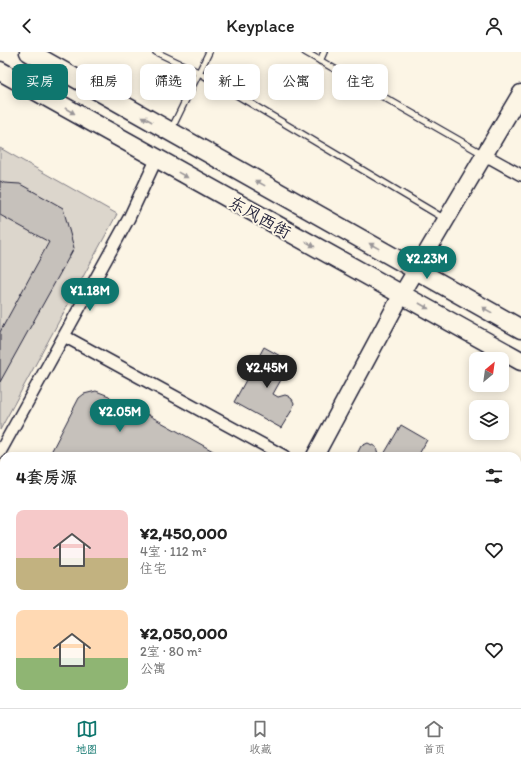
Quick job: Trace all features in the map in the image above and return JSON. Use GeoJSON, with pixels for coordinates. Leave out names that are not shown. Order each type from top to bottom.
{"type":"FeatureCollection","features":[{"type":"Feature","properties":{"kind":"main road","name":"东风西街"},"geometry":{"type":"LineString","coordinates":[[29,52],[521,329]]}},
{"type":"Feature","properties":{"kind":"main road","name":"东风西街"},"geometry":{"type":"LineString","coordinates":[[0,71],[156,160],[402,294],[521,361]]}},
{"type":"Feature","properties":{"kind":"street"},"geometry":{"type":"LineString","coordinates":[[317,452],[402,294],[520,97]]}},
{"type":"Feature","properties":{"kind":"street"},"geometry":{"type":"LineString","coordinates":[[485,155],[521,175]]}},
{"type":"Feature","properties":{"kind":"street"},"geometry":{"type":"LineString","coordinates":[[0,452],[129,218],[156,160]]}},
{"type":"Feature","properties":{"kind":"street"},"geometry":{"type":"LineString","coordinates":[[64,336],[277,452]]}},
{"type":"Feature","properties":{"kind":"lane"},"geometry":{"type":"LineString","coordinates":[[156,52],[198,72],[446,220]]}},
{"type":"Feature","properties":{"kind":"lane"},"geometry":{"type":"LineString","coordinates":[[170,132],[209,52]]}},
{"type":"Feature","properties":{"kind":"lane"},"geometry":{"type":"LineString","coordinates":[[305,52],[485,155]]}},
{"type":"Feature","properties":{"kind":"lane"},"geometry":{"type":"LineString","coordinates":[[320,61],[324,52]]}},
{"type":"Feature","properties":{"kind":"shaded area"},"geometry":{"type":"Polygon","coordinates":[[[0,148],[117,214],[0,430],[0,148]]]}},
{"type":"Feature","properties":{"kind":"building"},"geometry":{"type":"Polygon","coordinates":[[[0,181],[4,183],[20,184],[63,208],[74,248],[0,382],[0,332],[49,242],[0,215],[0,181]]]}},
{"type":"Feature","properties":{"kind":"building"},"geometry":{"type":"Polygon","coordinates":[[[264,347],[291,362],[273,394],[278,397],[285,395],[288,396],[294,403],[292,410],[281,428],[234,402],[264,347]]]}},
{"type":"Feature","properties":{"kind":"building"},"geometry":{"type":"Polygon","coordinates":[[[96,391],[109,396],[114,401],[116,408],[122,410],[125,402],[215,452],[51,452],[79,398],[84,394],[96,391]]]}},
{"type":"Feature","properties":{"kind":"building"},"geometry":{"type":"Polygon","coordinates":[[[401,425],[427,440],[420,452],[385,452],[401,425]]]}},
{"type":"Feature","properties":{"kind":"building"},"geometry":{"type":"Polygon","coordinates":[[[368,443],[376,447],[377,452],[358,452],[361,446],[368,443]]]}}]}
